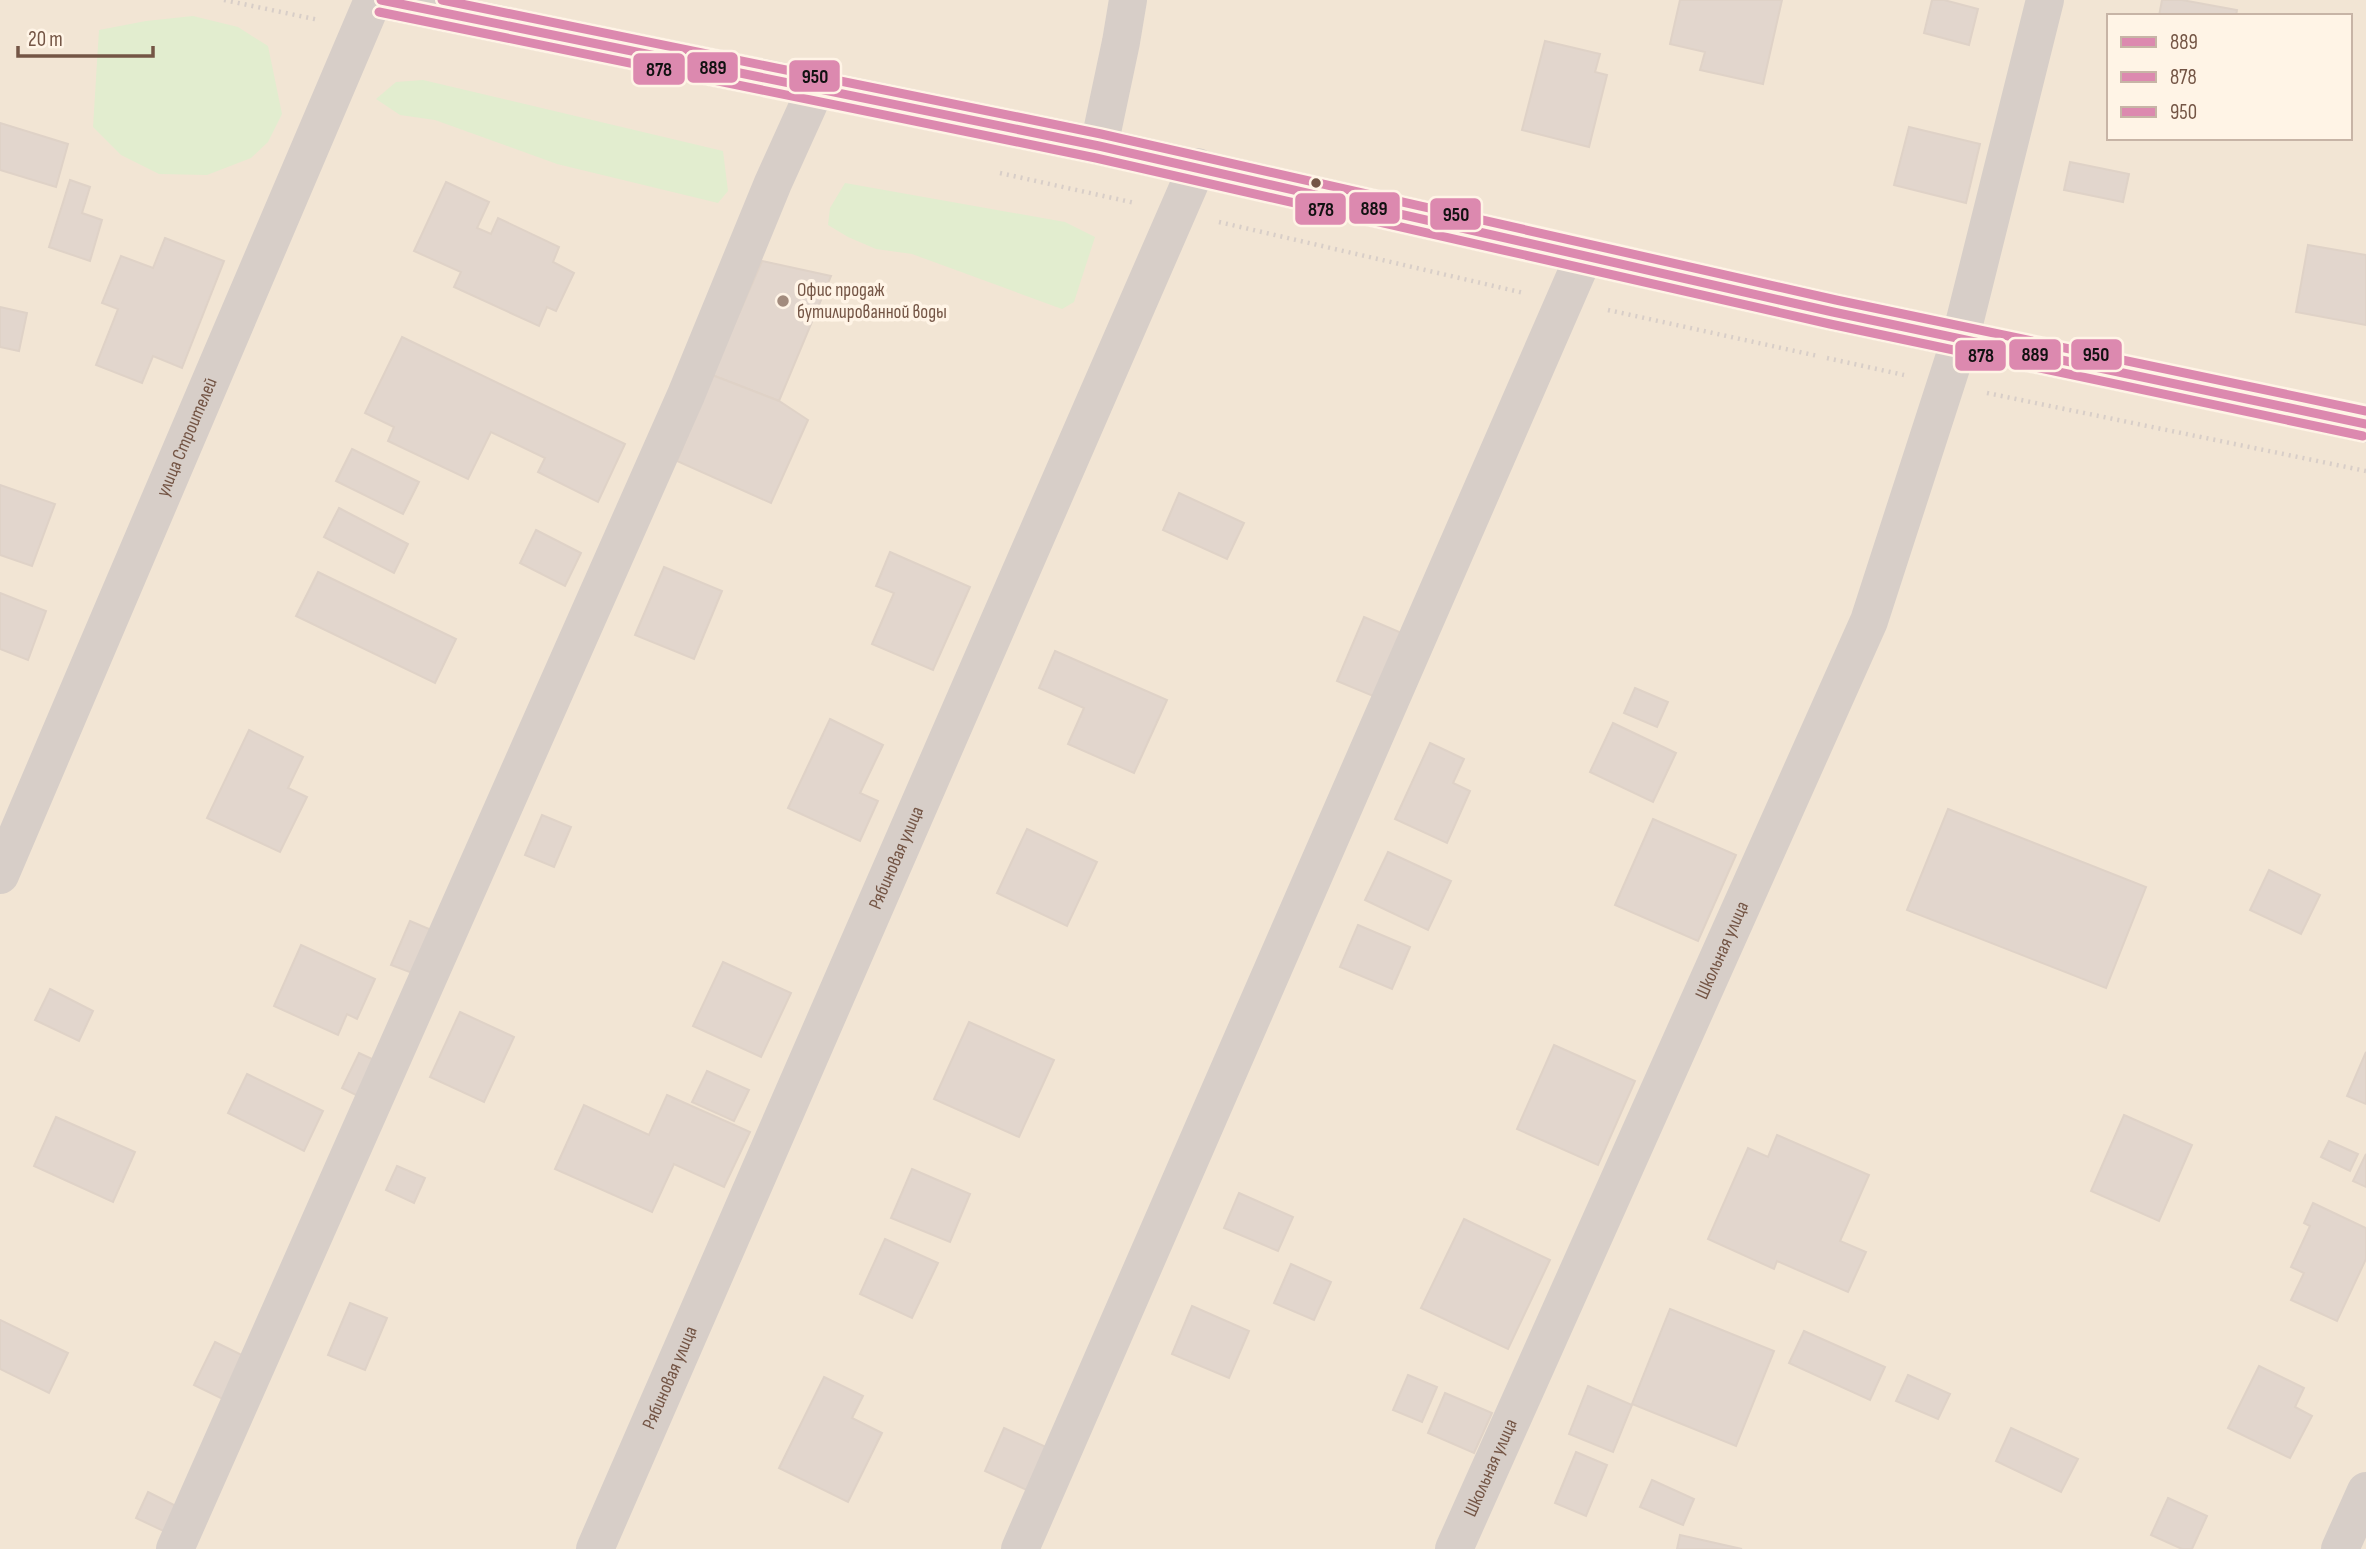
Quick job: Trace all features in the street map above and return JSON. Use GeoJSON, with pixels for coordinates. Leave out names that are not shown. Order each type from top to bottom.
{"type":"FeatureCollection","features":[{"type":"Feature","properties":{"kind":"street"},"geometry":{"type":"LineString","coordinates":[[1099,146],[1128,0]]}},
{"type":"Feature","properties":{"kind":"street","name":"Школьная улица"},"geometry":{"type":"LineString","coordinates":[[1454,1549],[1869,621],[1960,340],[2045,0]]}},
{"type":"Feature","properties":{"kind":"street"},"geometry":{"type":"LineString","coordinates":[[372,10],[816,88],[1099,146],[1960,340],[2366,424]]}},
{"type":"Feature","properties":{"kind":"street","name":"улица Строителей"},"geometry":{"type":"LineString","coordinates":[[0,876],[372,10]]}},
{"type":"Feature","properties":{"kind":"street"},"geometry":{"type":"LineString","coordinates":[[175,1549],[687,396],[816,88]]}},
{"type":"Feature","properties":{"kind":"street","name":"Рябиновая улица"},"geometry":{"type":"LineString","coordinates":[[595,1549],[1197,167]]}},
{"type":"Feature","properties":{"kind":"street"},"geometry":{"type":"LineString","coordinates":[[1020,1549],[1584,256]]}},
{"type":"Feature","properties":{"kind":"street"},"geometry":{"type":"LineString","coordinates":[[2340,1549],[2366,1491]]}},
{"type":"Feature","properties":{"kind":"path"},"geometry":{"type":"LineString","coordinates":[[224,0],[372,10]]}},
{"type":"Feature","properties":{"kind":"path"},"geometry":{"type":"LineString","coordinates":[[988,170],[1564,302],[2366,471]]}},
{"type":"Feature","properties":{"kind":"shaded area"},"geometry":{"type":"Polygon","coordinates":[[[0,0],[2366,0],[2366,1549],[0,1549],[0,0]]]}},
{"type":"Feature","properties":{"kind":"green space"},"geometry":{"type":"Polygon","coordinates":[[[193,16],[238,27],[268,46],[282,114],[268,142],[251,158],[207,175],[159,174],[121,155],[93,127],[99,30],[193,16]]]}},
{"type":"Feature","properties":{"kind":"green space"},"geometry":{"type":"Polygon","coordinates":[[[423,80],[723,151],[728,191],[718,203],[557,164],[435,120],[400,115],[376,99],[396,82],[423,80]]]}},
{"type":"Feature","properties":{"kind":"green space"},"geometry":{"type":"Polygon","coordinates":[[[845,183],[1065,222],[1095,237],[1074,302],[1062,309],[912,254],[876,249],[848,237],[828,225],[830,208],[845,183]]]}},
{"type":"Feature","properties":{"kind":"building"},"geometry":{"type":"Polygon","coordinates":[[[1680,0],[1782,0],[1763,84],[1700,70],[1705,52],[1670,44],[1680,0]]]}},
{"type":"Feature","properties":{"kind":"building"},"geometry":{"type":"Polygon","coordinates":[[[1932,0],[1944,0],[1978,9],[1969,45],[1924,33],[1932,0]]]}},
{"type":"Feature","properties":{"kind":"building"},"geometry":{"type":"Polygon","coordinates":[[[2162,0],[2182,0],[2237,10],[2236,14],[2159,14],[2162,0]]]}},
{"type":"Feature","properties":{"kind":"building"},"geometry":{"type":"Polygon","coordinates":[[[1545,41],[1600,54],[1595,72],[1607,75],[1589,147],[1522,130],[1545,41]]]}},
{"type":"Feature","properties":{"kind":"building"},"geometry":{"type":"Polygon","coordinates":[[[0,123],[68,144],[56,187],[0,170],[0,123]]]}},
{"type":"Feature","properties":{"kind":"building"},"geometry":{"type":"Polygon","coordinates":[[[1909,127],[1980,144],[1966,203],[1894,185],[1909,127]]]}},
{"type":"Feature","properties":{"kind":"building"},"geometry":{"type":"Polygon","coordinates":[[[2070,162],[2129,174],[2123,202],[2064,190],[2070,162]]]}},
{"type":"Feature","properties":{"kind":"building"},"geometry":{"type":"Polygon","coordinates":[[[70,180],[90,187],[82,213],[102,220],[90,261],[49,247],[70,180]]]}},
{"type":"Feature","properties":{"kind":"building"},"geometry":{"type":"Polygon","coordinates":[[[446,182],[489,202],[477,228],[491,234],[498,218],[559,247],[553,262],[574,273],[556,311],[547,307],[539,326],[454,287],[461,272],[414,251],[446,182]]]}},
{"type":"Feature","properties":{"kind":"building"},"geometry":{"type":"Polygon","coordinates":[[[165,238],[224,261],[182,368],[153,356],[142,383],[96,365],[118,309],[102,303],[121,256],[153,268],[165,238]]]}},
{"type":"Feature","properties":{"kind":"building"},"geometry":{"type":"Polygon","coordinates":[[[2308,245],[2366,255],[2366,325],[2296,312],[2308,245]]]}},
{"type":"Feature","properties":{"kind":"building"},"geometry":{"type":"Polygon","coordinates":[[[762,261],[831,276],[779,401],[712,375],[762,261]]]}},
{"type":"Feature","properties":{"kind":"building"},"geometry":{"type":"Polygon","coordinates":[[[0,307],[27,313],[19,351],[0,347],[0,307]]]}},
{"type":"Feature","properties":{"kind":"building"},"geometry":{"type":"Polygon","coordinates":[[[402,337],[625,444],[598,502],[538,472],[545,458],[491,432],[468,479],[388,441],[394,427],[365,413],[402,337]]]}},
{"type":"Feature","properties":{"kind":"building"},"geometry":{"type":"Polygon","coordinates":[[[712,375],[779,401],[808,420],[771,503],[677,461],[712,375]]]}},
{"type":"Feature","properties":{"kind":"building"},"geometry":{"type":"Polygon","coordinates":[[[352,449],[419,482],[403,514],[336,481],[352,449]]]}},
{"type":"Feature","properties":{"kind":"building"},"geometry":{"type":"Polygon","coordinates":[[[0,485],[55,504],[32,566],[0,555],[0,485]]]}},
{"type":"Feature","properties":{"kind":"building"},"geometry":{"type":"Polygon","coordinates":[[[1179,493],[1244,523],[1227,559],[1163,530],[1179,493]]]}},
{"type":"Feature","properties":{"kind":"building"},"geometry":{"type":"Polygon","coordinates":[[[339,508],[408,544],[394,573],[324,537],[339,508]]]}},
{"type":"Feature","properties":{"kind":"building"},"geometry":{"type":"Polygon","coordinates":[[[536,530],[581,553],[565,586],[520,563],[536,530]]]}},
{"type":"Feature","properties":{"kind":"building"},"geometry":{"type":"Polygon","coordinates":[[[890,552],[970,587],[933,670],[872,644],[894,593],[876,586],[890,552]]]}},
{"type":"Feature","properties":{"kind":"building"},"geometry":{"type":"Polygon","coordinates":[[[664,567],[722,591],[694,659],[635,635],[664,567]]]}},
{"type":"Feature","properties":{"kind":"building"},"geometry":{"type":"Polygon","coordinates":[[[318,572],[456,639],[435,683],[296,616],[318,572]]]}},
{"type":"Feature","properties":{"kind":"building"},"geometry":{"type":"Polygon","coordinates":[[[0,593],[46,611],[28,660],[0,649],[0,593]]]}},
{"type":"Feature","properties":{"kind":"building"},"geometry":{"type":"Polygon","coordinates":[[[1364,617],[1404,634],[1378,698],[1337,681],[1364,617]]]}},
{"type":"Feature","properties":{"kind":"building"},"geometry":{"type":"Polygon","coordinates":[[[1055,651],[1167,700],[1134,773],[1068,744],[1084,708],[1039,688],[1055,651]]]}},
{"type":"Feature","properties":{"kind":"building"},"geometry":{"type":"Polygon","coordinates":[[[1635,688],[1668,702],[1657,727],[1624,713],[1635,688]]]}},
{"type":"Feature","properties":{"kind":"building"},"geometry":{"type":"Polygon","coordinates":[[[830,719],[883,745],[860,793],[878,801],[860,841],[788,808],[830,719]]]}},
{"type":"Feature","properties":{"kind":"building"},"geometry":{"type":"Polygon","coordinates":[[[1613,723],[1676,753],[1653,802],[1590,772],[1613,723]]]}},
{"type":"Feature","properties":{"kind":"building"},"geometry":{"type":"Polygon","coordinates":[[[249,730],[303,757],[288,788],[307,797],[280,852],[207,818],[249,730]]]}},
{"type":"Feature","properties":{"kind":"building"},"geometry":{"type":"Polygon","coordinates":[[[1430,743],[1464,759],[1453,783],[1470,791],[1447,843],[1395,819],[1430,743]]]}},
{"type":"Feature","properties":{"kind":"building"},"geometry":{"type":"Polygon","coordinates":[[[1948,809],[2146,887],[2106,988],[1907,910],[1948,809]]]}},
{"type":"Feature","properties":{"kind":"building"},"geometry":{"type":"Polygon","coordinates":[[[542,815],[571,827],[554,867],[525,855],[542,815]]]}},
{"type":"Feature","properties":{"kind":"building"},"geometry":{"type":"Polygon","coordinates":[[[1653,819],[1736,855],[1698,941],[1615,905],[1653,819]]]}},
{"type":"Feature","properties":{"kind":"building"},"geometry":{"type":"Polygon","coordinates":[[[1027,829],[1097,862],[1067,926],[997,893],[1027,829]]]}},
{"type":"Feature","properties":{"kind":"building"},"geometry":{"type":"Polygon","coordinates":[[[1388,852],[1451,881],[1428,930],[1365,900],[1388,852]]]}},
{"type":"Feature","properties":{"kind":"building"},"geometry":{"type":"Polygon","coordinates":[[[2269,870],[2320,895],[2301,934],[2250,910],[2269,870]]]}},
{"type":"Feature","properties":{"kind":"building"},"geometry":{"type":"Polygon","coordinates":[[[410,921],[441,934],[423,977],[391,965],[410,921]]]}},
{"type":"Feature","properties":{"kind":"building"},"geometry":{"type":"Polygon","coordinates":[[[1358,925],[1410,947],[1392,989],[1340,967],[1358,925]]]}},
{"type":"Feature","properties":{"kind":"building"},"geometry":{"type":"Polygon","coordinates":[[[301,945],[375,979],[357,1019],[347,1014],[338,1035],[274,1006],[301,945]]]}},
{"type":"Feature","properties":{"kind":"building"},"geometry":{"type":"Polygon","coordinates":[[[723,962],[791,993],[761,1057],[693,1026],[723,962]]]}},
{"type":"Feature","properties":{"kind":"building"},"geometry":{"type":"Polygon","coordinates":[[[50,989],[93,1011],[79,1041],[35,1020],[50,989]]]}},
{"type":"Feature","properties":{"kind":"building"},"geometry":{"type":"Polygon","coordinates":[[[460,1012],[514,1037],[484,1102],[430,1077],[460,1012]]]}},
{"type":"Feature","properties":{"kind":"building"},"geometry":{"type":"Polygon","coordinates":[[[969,1022],[1054,1060],[1019,1137],[934,1099],[969,1022]]]}},
{"type":"Feature","properties":{"kind":"building"},"geometry":{"type":"Polygon","coordinates":[[[1554,1045],[1635,1081],[1598,1165],[1517,1129],[1554,1045]]]}},
{"type":"Feature","properties":{"kind":"building"},"geometry":{"type":"Polygon","coordinates":[[[2366,1052],[2366,1104],[2347,1096],[2366,1052]]]}},
{"type":"Feature","properties":{"kind":"building"},"geometry":{"type":"Polygon","coordinates":[[[359,1053],[383,1064],[366,1100],[342,1088],[359,1053]]]}},
{"type":"Feature","properties":{"kind":"building"},"geometry":{"type":"Polygon","coordinates":[[[707,1071],[749,1090],[734,1121],[692,1102],[707,1071]]]}},
{"type":"Feature","properties":{"kind":"building"},"geometry":{"type":"Polygon","coordinates":[[[247,1074],[323,1111],[304,1151],[228,1113],[247,1074]]]}},
{"type":"Feature","properties":{"kind":"building"},"geometry":{"type":"Polygon","coordinates":[[[667,1095],[750,1132],[724,1187],[674,1164],[652,1212],[555,1169],[584,1105],[649,1135],[667,1095]]]}},
{"type":"Feature","properties":{"kind":"building"},"geometry":{"type":"Polygon","coordinates":[[[2124,1115],[2192,1145],[2159,1221],[2091,1191],[2124,1115]]]}},
{"type":"Feature","properties":{"kind":"building"},"geometry":{"type":"Polygon","coordinates":[[[56,1117],[135,1152],[113,1202],[34,1166],[56,1117]]]}},
{"type":"Feature","properties":{"kind":"building"},"geometry":{"type":"Polygon","coordinates":[[[1777,1135],[1869,1175],[1840,1241],[1866,1252],[1848,1292],[1777,1261],[1774,1269],[1708,1239],[1748,1148],[1768,1157],[1777,1135]]]}},
{"type":"Feature","properties":{"kind":"building"},"geometry":{"type":"Polygon","coordinates":[[[2329,1141],[2358,1154],[2350,1171],[2321,1157],[2329,1141]]]}},
{"type":"Feature","properties":{"kind":"building"},"geometry":{"type":"Polygon","coordinates":[[[2366,1154],[2366,1187],[2353,1181],[2366,1154]]]}},
{"type":"Feature","properties":{"kind":"building"},"geometry":{"type":"Polygon","coordinates":[[[397,1166],[425,1178],[414,1203],[386,1190],[397,1166]]]}},
{"type":"Feature","properties":{"kind":"building"},"geometry":{"type":"Polygon","coordinates":[[[912,1169],[970,1194],[950,1242],[891,1218],[912,1169]]]}},
{"type":"Feature","properties":{"kind":"building"},"geometry":{"type":"Polygon","coordinates":[[[1239,1193],[1293,1217],[1278,1251],[1224,1228],[1239,1193]]]}},
{"type":"Feature","properties":{"kind":"building"},"geometry":{"type":"Polygon","coordinates":[[[2313,1203],[2366,1228],[2366,1259],[2337,1321],[2291,1300],[2304,1273],[2291,1267],[2310,1226],[2304,1223],[2313,1203]]]}},
{"type":"Feature","properties":{"kind":"building"},"geometry":{"type":"Polygon","coordinates":[[[1464,1219],[1550,1260],[1508,1349],[1421,1308],[1464,1219]]]}},
{"type":"Feature","properties":{"kind":"building"},"geometry":{"type":"Polygon","coordinates":[[[885,1239],[938,1263],[912,1318],[860,1294],[885,1239]]]}},
{"type":"Feature","properties":{"kind":"building"},"geometry":{"type":"Polygon","coordinates":[[[1291,1264],[1331,1282],[1314,1320],[1274,1303],[1291,1264]]]}},
{"type":"Feature","properties":{"kind":"building"},"geometry":{"type":"Polygon","coordinates":[[[350,1303],[387,1318],[365,1370],[328,1355],[350,1303]]]}},
{"type":"Feature","properties":{"kind":"building"},"geometry":{"type":"Polygon","coordinates":[[[1192,1306],[1249,1331],[1229,1378],[1172,1354],[1192,1306]]]}},
{"type":"Feature","properties":{"kind":"building"},"geometry":{"type":"Polygon","coordinates":[[[1670,1309],[1774,1351],[1736,1446],[1632,1404],[1670,1309]]]}},
{"type":"Feature","properties":{"kind":"building"},"geometry":{"type":"Polygon","coordinates":[[[0,1320],[68,1353],[49,1393],[0,1369],[0,1320]]]}},
{"type":"Feature","properties":{"kind":"building"},"geometry":{"type":"Polygon","coordinates":[[[1804,1331],[1885,1367],[1870,1400],[1789,1363],[1804,1331]]]}},
{"type":"Feature","properties":{"kind":"building"},"geometry":{"type":"Polygon","coordinates":[[[215,1342],[254,1361],[233,1404],[194,1385],[215,1342]]]}},
{"type":"Feature","properties":{"kind":"building"},"geometry":{"type":"Polygon","coordinates":[[[2259,1366],[2304,1388],[2295,1407],[2312,1416],[2290,1458],[2228,1428],[2259,1366]]]}},
{"type":"Feature","properties":{"kind":"building"},"geometry":{"type":"Polygon","coordinates":[[[1408,1375],[1437,1387],[1422,1422],[1393,1410],[1408,1375]]]}},
{"type":"Feature","properties":{"kind":"building"},"geometry":{"type":"Polygon","coordinates":[[[1908,1375],[1950,1394],[1938,1419],[1896,1401],[1908,1375]]]}},
{"type":"Feature","properties":{"kind":"building"},"geometry":{"type":"Polygon","coordinates":[[[824,1377],[863,1396],[852,1418],[882,1433],[848,1502],[779,1468],[824,1377]]]}},
{"type":"Feature","properties":{"kind":"building"},"geometry":{"type":"Polygon","coordinates":[[[1588,1386],[1632,1405],[1613,1452],[1569,1434],[1588,1386]]]}},
{"type":"Feature","properties":{"kind":"building"},"geometry":{"type":"Polygon","coordinates":[[[1445,1393],[1492,1413],[1474,1453],[1428,1433],[1445,1393]]]}},
{"type":"Feature","properties":{"kind":"building"},"geometry":{"type":"Polygon","coordinates":[[[1004,1428],[1057,1452],[1038,1495],[985,1471],[1004,1428]]]}},
{"type":"Feature","properties":{"kind":"building"},"geometry":{"type":"Polygon","coordinates":[[[2011,1428],[2078,1459],[2061,1492],[1996,1461],[2011,1428]]]}},
{"type":"Feature","properties":{"kind":"building"},"geometry":{"type":"Polygon","coordinates":[[[1576,1452],[1607,1465],[1586,1516],[1555,1503],[1576,1452]]]}},
{"type":"Feature","properties":{"kind":"building"},"geometry":{"type":"Polygon","coordinates":[[[1652,1480],[1694,1499],[1683,1525],[1640,1507],[1652,1480]]]}},
{"type":"Feature","properties":{"kind":"building"},"geometry":{"type":"Polygon","coordinates":[[[148,1492],[184,1510],[172,1535],[136,1518],[148,1492]]]}},
{"type":"Feature","properties":{"kind":"building"},"geometry":{"type":"Polygon","coordinates":[[[2168,1498],[2207,1516],[2192,1549],[2182,1549],[2151,1535],[2168,1498]]]}},
{"type":"Feature","properties":{"kind":"building"},"geometry":{"type":"Polygon","coordinates":[[[1680,1535],[1742,1549],[1677,1549],[1680,1535]]]}},
{"type":"Feature","properties":{"kind":"transit line","name":"889"},"geometry":{"type":"LineString","coordinates":[[381,0],[1099,146],[1833,312],[2366,424]]}},
{"type":"Feature","properties":{"kind":"transit line","name":"950"},"geometry":{"type":"LineString","coordinates":[[442,0],[1101,134],[1836,300],[2366,411]]}},
{"type":"Feature","properties":{"kind":"transit line","name":"878"},"geometry":{"type":"LineString","coordinates":[[379,12],[1096,158],[1830,324],[2363,436]]}},
{"type":"Feature","properties":{"kind":"place","name":"Офис продаж бутилированной воды"},"geometry":{"type":"Point","coordinates":[783,301]}}]}
